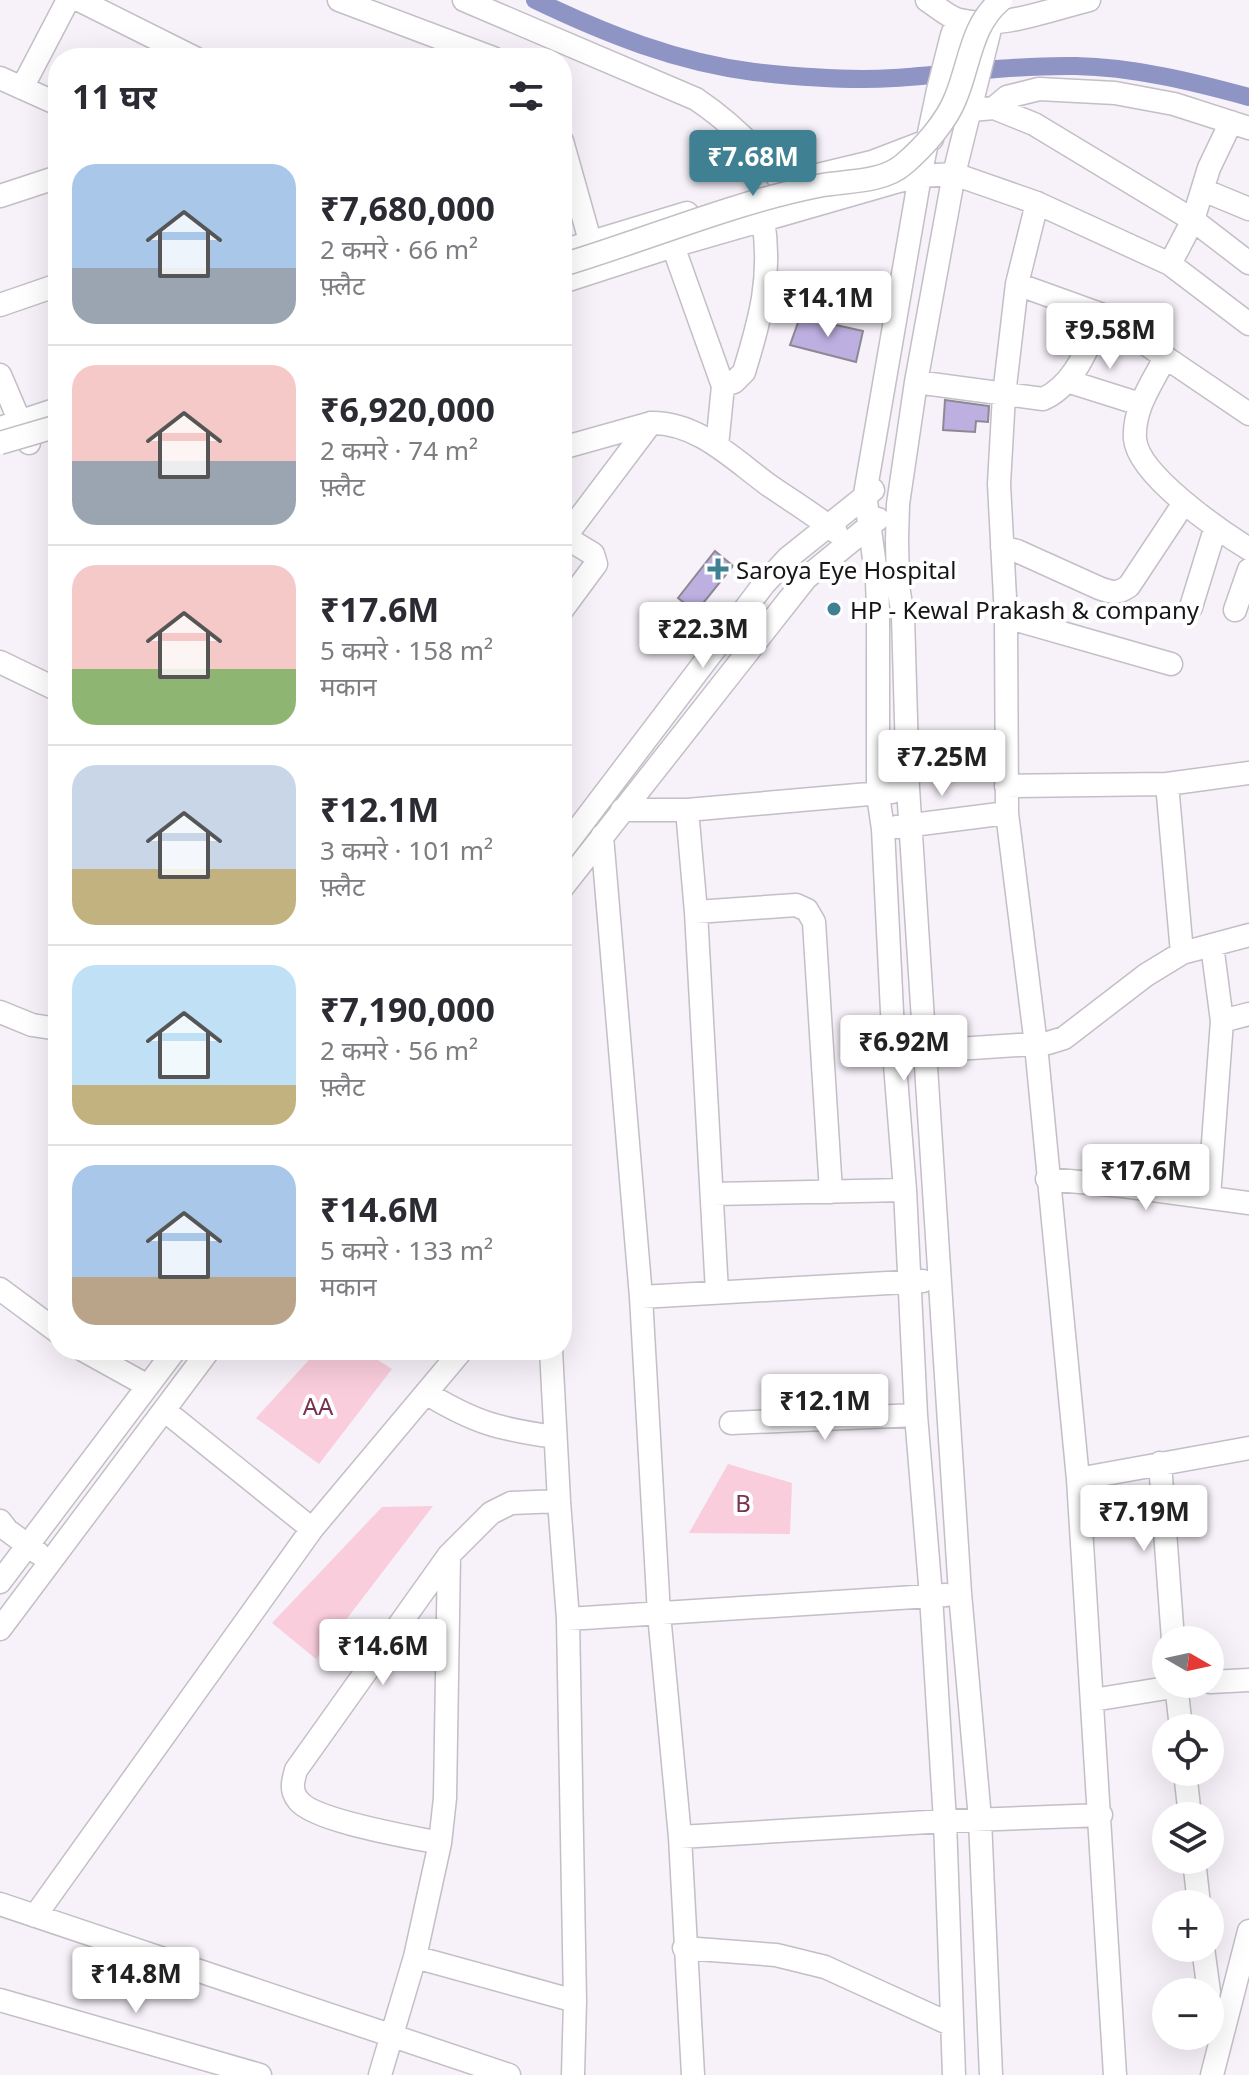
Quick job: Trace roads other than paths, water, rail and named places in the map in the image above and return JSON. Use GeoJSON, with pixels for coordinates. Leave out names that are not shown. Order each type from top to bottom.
{"type":"FeatureCollection","features":[{"type":"Feature","properties":{"kind":"street"},"geometry":{"type":"LineString","coordinates":[[22,88],[68,0]]}},
{"type":"Feature","properties":{"kind":"street"},"geometry":{"type":"LineString","coordinates":[[79,0],[175,48]]}},
{"type":"Feature","properties":{"kind":"street"},"geometry":{"type":"LineString","coordinates":[[339,0],[467,48]]}},
{"type":"Feature","properties":{"kind":"street"},"geometry":{"type":"LineString","coordinates":[[464,0],[696,99],[746,139],[783,184],[799,211]]}},
{"type":"Feature","properties":{"kind":"street"},"geometry":{"type":"LineString","coordinates":[[927,0],[955,28],[990,31],[1014,19],[1089,0]]}},
{"type":"Feature","properties":{"kind":"street"},"geometry":{"type":"LineString","coordinates":[[572,262],[701,219],[820,186],[879,176],[903,166],[943,121],[956,98],[969,50],[989,10],[1001,0]]}},
{"type":"Feature","properties":{"kind":"street"},"geometry":{"type":"LineString","coordinates":[[954,2075],[945,1821],[916,1415],[883,829],[878,795],[877,580],[865,494],[920,176],[955,28]]}},
{"type":"Feature","properties":{"kind":"street"},"geometry":{"type":"LineString","coordinates":[[990,31],[954,174],[916,382],[898,504],[898,586],[903,616],[908,788],[960,1593],[980,1819],[991,2075]]}},
{"type":"Feature","properties":{"kind":"street"},"geometry":{"type":"LineString","coordinates":[[0,78],[48,100]]}},
{"type":"Feature","properties":{"kind":"street"},"geometry":{"type":"LineString","coordinates":[[994,108],[1007,97],[1039,89],[1115,93],[1174,104],[1240,125],[1209,168],[1193,220],[1170,264]]}},
{"type":"Feature","properties":{"kind":"street"},"geometry":{"type":"LineString","coordinates":[[971,105],[994,108],[1034,124],[1193,220],[1249,263]]}},
{"type":"Feature","properties":{"kind":"street"},"geometry":{"type":"LineString","coordinates":[[572,248],[783,184],[872,162],[929,139],[964,136]]}},
{"type":"Feature","properties":{"kind":"street"},"geometry":{"type":"LineString","coordinates":[[572,279],[763,219],[920,176],[954,174],[1037,203],[1170,264],[1249,324]]}},
{"type":"Feature","properties":{"kind":"street"},"geometry":{"type":"LineString","coordinates":[[572,177],[599,270]]}},
{"type":"Feature","properties":{"kind":"street"},"geometry":{"type":"LineString","coordinates":[[0,196],[48,180]]}},
{"type":"Feature","properties":{"kind":"street"},"geometry":{"type":"LineString","coordinates":[[1203,190],[1249,209]]}},
{"type":"Feature","properties":{"kind":"street"},"geometry":{"type":"LineString","coordinates":[[1037,203],[1017,284],[1004,395],[999,484],[1006,617],[1007,813],[1036,1045],[1078,1479],[1115,2075]]}},
{"type":"Feature","properties":{"kind":"street"},"geometry":{"type":"LineString","coordinates":[[723,386],[734,382],[744,372],[764,296],[768,250],[763,219]]}},
{"type":"Feature","properties":{"kind":"street"},"geometry":{"type":"LineString","coordinates":[[673,246],[723,386],[717,446]]}},
{"type":"Feature","properties":{"kind":"street"},"geometry":{"type":"LineString","coordinates":[[1017,284],[1103,315],[1249,414]]}},
{"type":"Feature","properties":{"kind":"street"},"geometry":{"type":"LineString","coordinates":[[0,305],[48,288]]}},
{"type":"Feature","properties":{"kind":"street"},"geometry":{"type":"LineString","coordinates":[[916,382],[1043,399],[1056,393],[1067,381],[1103,315]]}},
{"type":"Feature","properties":{"kind":"street"},"geometry":{"type":"LineString","coordinates":[[1165,358],[1140,404],[1135,437],[1137,450],[1184,503],[1215,529],[1249,549]]}},
{"type":"Feature","properties":{"kind":"street"},"geometry":{"type":"LineString","coordinates":[[0,375],[9,425],[29,443]]}},
{"type":"Feature","properties":{"kind":"street"},"geometry":{"type":"LineString","coordinates":[[1067,381],[1140,404]]}},
{"type":"Feature","properties":{"kind":"street"},"geometry":{"type":"LineString","coordinates":[[9,425],[48,412]]}},
{"type":"Feature","properties":{"kind":"street"},"geometry":{"type":"LineString","coordinates":[[572,522],[651,423]]}},
{"type":"Feature","properties":{"kind":"street"},"geometry":{"type":"LineString","coordinates":[[572,445],[651,423],[683,428],[717,446],[850,542]]}},
{"type":"Feature","properties":{"kind":"street"},"geometry":{"type":"LineString","coordinates":[[0,443],[48,429]]}},
{"type":"Feature","properties":{"kind":"street"},"geometry":{"type":"LineString","coordinates":[[0,453],[48,438]]}},
{"type":"Feature","properties":{"kind":"street"},"geometry":{"type":"LineString","coordinates":[[572,821],[788,558],[865,494],[902,475]]}},
{"type":"Feature","properties":{"kind":"street"},"geometry":{"type":"LineString","coordinates":[[1002,547],[1112,593],[1121,592],[1129,586],[1184,503]]}},
{"type":"Feature","properties":{"kind":"street"},"geometry":{"type":"LineString","coordinates":[[572,875],[806,578],[898,504]]}},
{"type":"Feature","properties":{"kind":"street"},"geometry":{"type":"LineString","coordinates":[[1191,607],[1215,529]]}},
{"type":"Feature","properties":{"kind":"street"},"geometry":{"type":"LineString","coordinates":[[572,535],[593,554],[596,564],[572,596]]}},
{"type":"Feature","properties":{"kind":"street"},"geometry":{"type":"LineString","coordinates":[[1235,610],[1249,570]]}},
{"type":"Feature","properties":{"kind":"street"},"geometry":{"type":"LineString","coordinates":[[1006,617],[1171,664]]}},
{"type":"Feature","properties":{"kind":"street"},"geometry":{"type":"LineString","coordinates":[[0,662],[48,685]]}},
{"type":"Feature","properties":{"kind":"street"},"geometry":{"type":"LineString","coordinates":[[1006,786],[1167,784],[1249,773]]}},
{"type":"Feature","properties":{"kind":"street"},"geometry":{"type":"LineString","coordinates":[[1167,784],[1182,953]]}},
{"type":"Feature","properties":{"kind":"street"},"geometry":{"type":"LineString","coordinates":[[622,810],[687,810],[878,795],[908,788]]}},
{"type":"Feature","properties":{"kind":"street"},"geometry":{"type":"LineString","coordinates":[[687,810],[696,912],[717,1292]]}},
{"type":"Feature","properties":{"kind":"street"},"geometry":{"type":"LineString","coordinates":[[883,829],[1007,813]]}},
{"type":"Feature","properties":{"kind":"street"},"geometry":{"type":"LineString","coordinates":[[602,836],[641,1297],[659,1614],[680,1837],[693,2075]]}},
{"type":"Feature","properties":{"kind":"street"},"geometry":{"type":"LineString","coordinates":[[696,912],[796,905],[807,910],[814,922],[831,1192]]}},
{"type":"Feature","properties":{"kind":"street"},"geometry":{"type":"LineString","coordinates":[[894,1052],[1036,1045],[1064,1038],[1146,975],[1182,953],[1249,935]]}},
{"type":"Feature","properties":{"kind":"street"},"geometry":{"type":"LineString","coordinates":[[1209,1197],[1222,1021],[1212,945]]}},
{"type":"Feature","properties":{"kind":"street"},"geometry":{"type":"LineString","coordinates":[[0,1012],[32,1025],[48,1027]]}},
{"type":"Feature","properties":{"kind":"street"},"geometry":{"type":"LineString","coordinates":[[1222,1021],[1249,1014]]}},
{"type":"Feature","properties":{"kind":"street"},"geometry":{"type":"LineString","coordinates":[[1047,1179],[1249,1203]]}},
{"type":"Feature","properties":{"kind":"street"},"geometry":{"type":"LineString","coordinates":[[712,1194],[905,1190]]}},
{"type":"Feature","properties":{"kind":"street"},"geometry":{"type":"LineString","coordinates":[[641,1297],[940,1280]]}},
{"type":"Feature","properties":{"kind":"street"},"geometry":{"type":"LineString","coordinates":[[0,1289],[48,1325]]}},
{"type":"Feature","properties":{"kind":"street"},"geometry":{"type":"LineString","coordinates":[[101,1360],[148,1386]]}},
{"type":"Feature","properties":{"kind":"street"},"geometry":{"type":"LineString","coordinates":[[0,1582],[168,1360]]}},
{"type":"Feature","properties":{"kind":"street"},"geometry":{"type":"LineString","coordinates":[[0,1629],[202,1360]]}},
{"type":"Feature","properties":{"kind":"street"},"geometry":{"type":"LineString","coordinates":[[35,1916],[312,1529],[454,1360]]}},
{"type":"Feature","properties":{"kind":"street"},"geometry":{"type":"LineString","coordinates":[[551,1360],[568,1619],[575,2001],[573,2075]]}},
{"type":"Feature","properties":{"kind":"street"},"geometry":{"type":"LineString","coordinates":[[426,1393],[458,1413],[485,1424],[555,1437]]}},
{"type":"Feature","properties":{"kind":"street"},"geometry":{"type":"LineString","coordinates":[[164,1410],[312,1529]]}},
{"type":"Feature","properties":{"kind":"street"},"geometry":{"type":"LineString","coordinates":[[731,1423],[916,1415]]}},
{"type":"Feature","properties":{"kind":"street"},"geometry":{"type":"LineString","coordinates":[[1078,1479],[1249,1448]]}},
{"type":"Feature","properties":{"kind":"street"},"geometry":{"type":"LineString","coordinates":[[1160,1463],[1172,1626]]}},
{"type":"Feature","properties":{"kind":"street"},"geometry":{"type":"LineString","coordinates":[[440,1843],[323,1816],[298,1802],[292,1788],[296,1770],[449,1555],[491,1513],[511,1503],[559,1501]]}},
{"type":"Feature","properties":{"kind":"street"},"geometry":{"type":"LineString","coordinates":[[0,1521],[7,1530],[52,1562]]}},
{"type":"Feature","properties":{"kind":"street"},"geometry":{"type":"LineString","coordinates":[[380,2075],[415,1957],[440,1843],[445,1798],[449,1555]]}},
{"type":"Feature","properties":{"kind":"street"},"geometry":{"type":"LineString","coordinates":[[568,1619],[960,1593]]}},
{"type":"Feature","properties":{"kind":"street"},"geometry":{"type":"LineString","coordinates":[[1224,1681],[1249,1680]]}},
{"type":"Feature","properties":{"kind":"street"},"geometry":{"type":"LineString","coordinates":[[1093,1700],[1152,1690]]}},
{"type":"Feature","properties":{"kind":"street"},"geometry":{"type":"LineString","coordinates":[[680,1837],[1101,1815]]}},
{"type":"Feature","properties":{"kind":"street"},"geometry":{"type":"LineString","coordinates":[[0,1904],[509,2075]]}},
{"type":"Feature","properties":{"kind":"street"},"geometry":{"type":"LineString","coordinates":[[1224,2029],[1249,1931]]}},
{"type":"Feature","properties":{"kind":"street"},"geometry":{"type":"LineString","coordinates":[[684,1948],[776,1955],[825,1967],[950,2024]]}},
{"type":"Feature","properties":{"kind":"street"},"geometry":{"type":"LineString","coordinates":[[415,1957],[575,2001]]}},
{"type":"Feature","properties":{"kind":"street"},"geometry":{"type":"LineString","coordinates":[[0,2000],[260,2075]]}},
{"type":"Feature","properties":{"kind":"street"},"geometry":{"type":"LineString","coordinates":[[1212,2075],[1219,2050]]}},
{"type":"Feature","properties":{"kind":"waterway"},"geometry":{"type":"LineString","coordinates":[[535,0],[588,24],[669,54],[754,72],[877,79],[1030,67],[1098,67],[1163,76],[1249,97]]}},
{"type":"Feature","properties":{"kind":"place","name":"Saroya Eye Hospital"},"geometry":{"type":"Point","coordinates":[718,569]}},
{"type":"Feature","properties":{"kind":"place","name":"HP - Kewal Prakash & company"},"geometry":{"type":"Point","coordinates":[834,609]}},
{"type":"Feature","properties":{"kind":"park label","name":"AA"},"geometry":{"type":"Point","coordinates":[318,1405]}},
{"type":"Feature","properties":{"kind":"park label","name":"B"},"geometry":{"type":"Point","coordinates":[743,1502]}}]}
